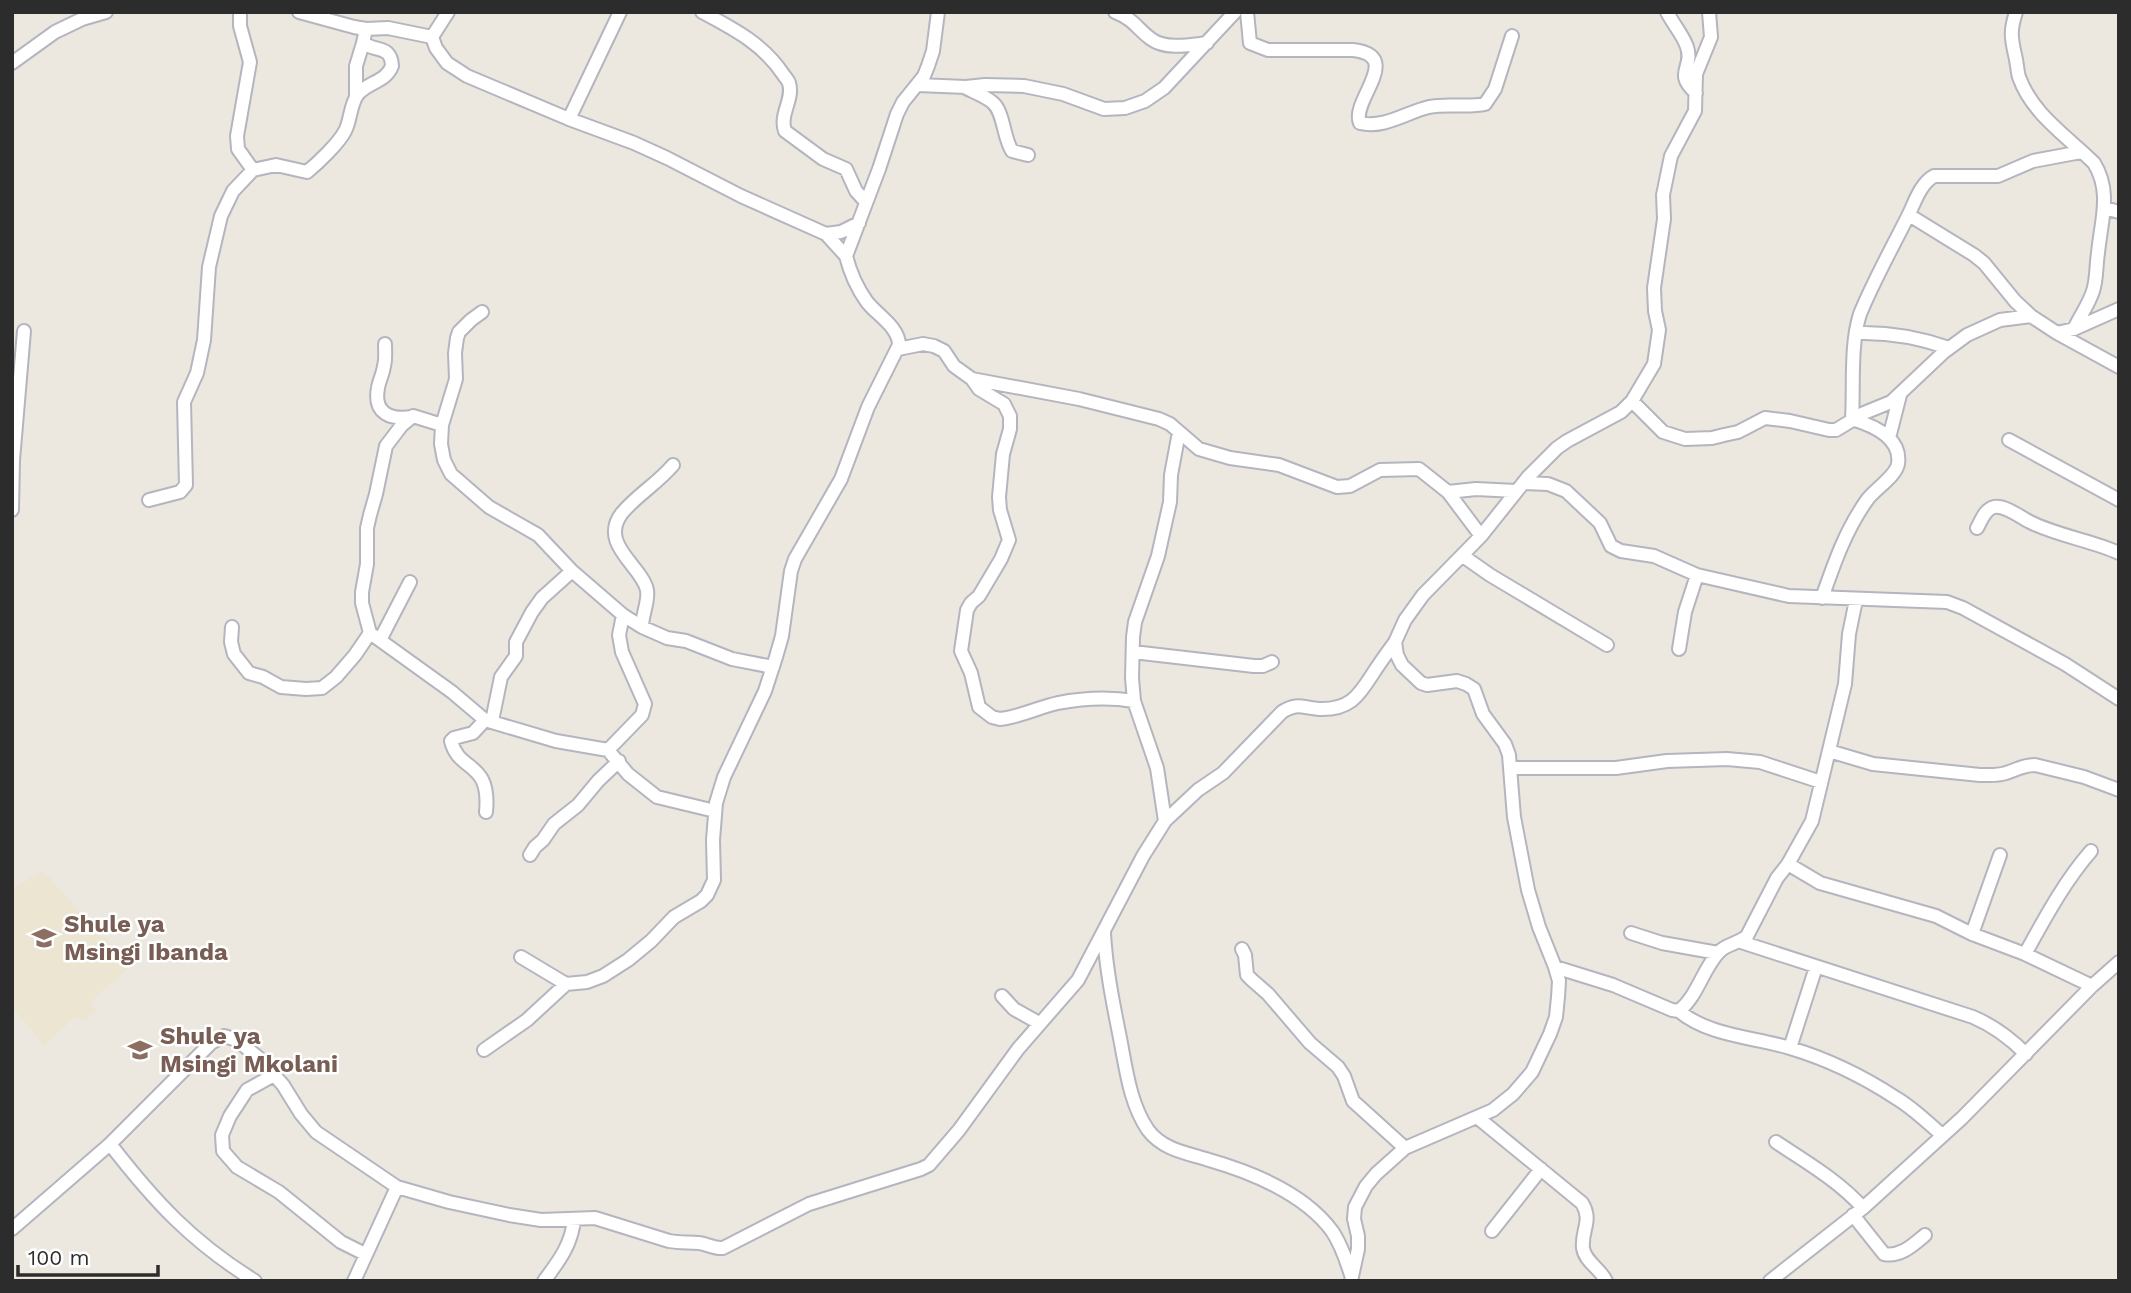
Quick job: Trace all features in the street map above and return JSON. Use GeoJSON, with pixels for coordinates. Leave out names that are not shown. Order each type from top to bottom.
{"type":"FeatureCollection","features":[{"type":"Feature","properties":{"kind":"street"},"geometry":{"type":"LineString","coordinates":[[12,63],[55,32],[82,19],[106,12]]}},
{"type":"Feature","properties":{"kind":"street"},"geometry":{"type":"LineString","coordinates":[[240,12],[240,26],[250,62],[237,136],[238,149],[253,170]]}},
{"type":"Feature","properties":{"kind":"street"},"geometry":{"type":"LineString","coordinates":[[299,12],[366,29],[388,28],[432,37]]}},
{"type":"Feature","properties":{"kind":"street"},"geometry":{"type":"LineString","coordinates":[[432,37],[447,12]]}},
{"type":"Feature","properties":{"kind":"street"},"geometry":{"type":"LineString","coordinates":[[569,119],[620,12]]}},
{"type":"Feature","properties":{"kind":"street"},"geometry":{"type":"LineString","coordinates":[[702,12],[757,45],[774,61],[789,83],[789,102],[783,117],[785,131],[823,159],[846,169],[856,191],[866,202]]}},
{"type":"Feature","properties":{"kind":"street"},"geometry":{"type":"LineString","coordinates":[[846,256],[897,114],[924,76],[933,51],[937,12]]}},
{"type":"Feature","properties":{"kind":"street"},"geometry":{"type":"LineString","coordinates":[[1115,12],[1138,25],[1150,39],[1160,44],[1172,46],[1207,43]]}},
{"type":"Feature","properties":{"kind":"street"},"geometry":{"type":"LineString","coordinates":[[918,85],[1024,86],[1063,94],[1104,109],[1125,108],[1145,101],[1164,88],[1235,12]]}},
{"type":"Feature","properties":{"kind":"street"},"geometry":{"type":"LineString","coordinates":[[1247,12],[1250,43],[1257,48],[1353,50],[1367,52],[1372,56],[1375,61],[1373,77],[1357,120],[1365,125],[1391,121],[1426,107],[1485,104],[1495,89],[1512,36]]}},
{"type":"Feature","properties":{"kind":"street"},"geometry":{"type":"LineString","coordinates":[[1667,12],[1686,45],[1689,56],[1684,78],[1686,84],[1696,93]]}},
{"type":"Feature","properties":{"kind":"street"},"geometry":{"type":"LineString","coordinates":[[12,1229],[110,1144],[171,1081],[220,1037],[230,1037],[260,1059],[317,1132],[397,1187],[509,1215],[541,1220],[594,1218],[681,1244],[700,1243],[723,1248],[793,1210],[929,1165],[959,1130],[1039,1023],[1078,980],[1143,856],[1165,821],[1198,790],[1223,773],[1282,712],[1298,705],[1315,709],[1338,708],[1352,701],[1362,692],[1423,595],[1481,536],[1520,487],[1558,448],[1620,412],[1632,401],[1654,364],[1658,346],[1654,288],[1664,219],[1663,195],[1671,156],[1695,111],[1696,74],[1711,37],[1709,12]]}},
{"type":"Feature","properties":{"kind":"street"},"geometry":{"type":"LineString","coordinates":[[2016,12],[2011,40],[2018,74],[2026,93],[2043,115],[2094,163],[2104,190],[2105,208],[2095,286],[2074,329]]}},
{"type":"Feature","properties":{"kind":"street"},"geometry":{"type":"LineString","coordinates":[[356,97],[356,66],[366,29]]}},
{"type":"Feature","properties":{"kind":"street"},"geometry":{"type":"LineString","coordinates":[[432,37],[447,63],[467,76],[667,158],[741,197],[826,234],[846,256],[850,271],[866,301],[899,336],[898,349],[869,407],[841,479],[790,571],[782,636],[773,667],[765,691],[724,777],[715,811],[714,880],[707,895],[674,917],[651,942],[628,960],[603,976],[587,982],[566,984],[521,957]]}},
{"type":"Feature","properties":{"kind":"street"},"geometry":{"type":"LineString","coordinates":[[149,500],[180,492],[186,485],[184,401],[197,373],[204,341],[209,267],[226,205],[233,191],[253,170],[276,165],[304,172],[310,170],[341,138],[360,91],[385,77],[392,66],[390,55],[363,43]]}},
{"type":"Feature","properties":{"kind":"street"},"geometry":{"type":"LineString","coordinates":[[966,87],[995,103],[1007,143],[1012,150],[1028,155]]}},
{"type":"Feature","properties":{"kind":"street"},"geometry":{"type":"LineString","coordinates":[[1852,419],[1853,369],[1860,314],[1881,266],[1927,180],[1934,176],[1998,176],[2033,161],[2081,152]]}},
{"type":"Feature","properties":{"kind":"street"},"geometry":{"type":"LineString","coordinates":[[2105,208],[2119,212]]}},
{"type":"Feature","properties":{"kind":"street"},"geometry":{"type":"LineString","coordinates":[[1909,215],[1984,263],[2031,316],[2119,367]]}},
{"type":"Feature","properties":{"kind":"street"},"geometry":{"type":"LineString","coordinates":[[826,234],[841,232],[859,223]]}},
{"type":"Feature","properties":{"kind":"street"},"geometry":{"type":"LineString","coordinates":[[2057,333],[2074,329],[2119,309]]}},
{"type":"Feature","properties":{"kind":"street"},"geometry":{"type":"LineString","coordinates":[[482,313],[459,332],[457,338],[456,379],[442,425],[441,444],[444,460],[451,474],[489,507],[538,535],[572,571],[623,615],[642,627],[732,659],[773,667]]}},
{"type":"Feature","properties":{"kind":"street"},"geometry":{"type":"LineString","coordinates":[[1632,401],[1663,432],[1685,439],[1712,438],[1738,432],[1765,418],[1829,430],[1842,428],[1852,419],[1891,402],[1949,348],[1967,335],[2000,320],[2031,316]]}},
{"type":"Feature","properties":{"kind":"street"},"geometry":{"type":"LineString","coordinates":[[12,510],[15,404],[24,331]]}},
{"type":"Feature","properties":{"kind":"street"},"geometry":{"type":"LineString","coordinates":[[1857,333],[1899,334],[1949,348]]}},
{"type":"Feature","properties":{"kind":"street"},"geometry":{"type":"LineString","coordinates":[[385,344],[384,366],[377,390],[381,409],[393,418],[413,416],[442,425]]}},
{"type":"Feature","properties":{"kind":"street"},"geometry":{"type":"LineString","coordinates":[[898,349],[923,344],[944,351],[954,366],[972,379],[979,389],[1004,404],[1010,416],[999,497],[1009,540],[979,596],[967,610],[961,651],[971,673],[979,707],[992,718],[1000,719],[1058,703],[1100,698],[1135,701]]}},
{"type":"Feature","properties":{"kind":"street"},"geometry":{"type":"LineString","coordinates":[[972,379],[1079,399],[1159,419],[1170,424],[1199,449],[1230,458],[1279,465],[1338,487],[1350,486],[1380,470],[1419,469],[1448,492],[1481,536]]}},
{"type":"Feature","properties":{"kind":"street"},"geometry":{"type":"LineString","coordinates":[[1889,438],[1900,395]]}},
{"type":"Feature","properties":{"kind":"street"},"geometry":{"type":"LineString","coordinates":[[413,416],[402,425],[386,446],[367,528],[367,564],[362,603],[375,636],[489,720],[556,741],[608,750],[638,783],[657,797],[715,811]]}},
{"type":"Feature","properties":{"kind":"street"},"geometry":{"type":"LineString","coordinates":[[1822,598],[1847,531],[1867,500],[1895,472],[1898,464],[1898,457],[1889,438],[1881,431],[1852,419]]}},
{"type":"Feature","properties":{"kind":"street"},"geometry":{"type":"LineString","coordinates":[[1165,821],[1157,768],[1135,701],[1133,652],[1135,622],[1158,556],[1170,502],[1171,475],[1179,432]]}},
{"type":"Feature","properties":{"kind":"street"},"geometry":{"type":"LineString","coordinates":[[2009,440],[2119,500]]}},
{"type":"Feature","properties":{"kind":"street"},"geometry":{"type":"LineString","coordinates":[[642,627],[648,593],[646,585],[623,554],[615,531],[617,522],[626,509],[673,466]]}},
{"type":"Feature","properties":{"kind":"street"},"geometry":{"type":"LineString","coordinates":[[1448,492],[1548,484],[1566,491],[1600,523],[1611,546],[1621,551],[1654,556],[1697,575],[1771,593],[1856,600],[1947,602],[1963,608],[2065,664],[2119,699]]}},
{"type":"Feature","properties":{"kind":"street"},"geometry":{"type":"LineString","coordinates":[[1977,528],[1986,512],[1994,507],[2005,509],[2043,528],[2119,553]]}},
{"type":"Feature","properties":{"kind":"street"},"geometry":{"type":"LineString","coordinates":[[1463,556],[1489,575],[1607,645]]}},
{"type":"Feature","properties":{"kind":"street"},"geometry":{"type":"LineString","coordinates":[[486,812],[484,780],[454,749],[451,741],[473,733],[489,720],[501,677],[516,656],[516,642],[520,633],[537,604],[572,571]]}},
{"type":"Feature","properties":{"kind":"street"},"geometry":{"type":"LineString","coordinates":[[1679,649],[1685,612],[1697,575]]}},
{"type":"Feature","properties":{"kind":"street"},"geometry":{"type":"LineString","coordinates":[[232,627],[231,642],[234,654],[249,673],[281,687],[323,688],[375,636],[410,582]]}},
{"type":"Feature","properties":{"kind":"street"},"geometry":{"type":"LineString","coordinates":[[1679,1011],[1689,1001],[1718,953],[1741,942],[1747,936],[1777,878],[1812,821],[1845,684],[1849,634],[1856,600]]}},
{"type":"Feature","properties":{"kind":"street"},"geometry":{"type":"LineString","coordinates":[[608,750],[645,710],[643,696],[622,652],[619,635],[623,615]]}},
{"type":"Feature","properties":{"kind":"street"},"geometry":{"type":"LineString","coordinates":[[1351,1278],[1358,1249],[1354,1219],[1359,1197],[1376,1174],[1405,1148],[1493,1110],[1513,1094],[1532,1072],[1550,1034],[1556,1017],[1559,981],[1528,890],[1514,817],[1511,768],[1506,744],[1483,714],[1474,689],[1457,681],[1427,685],[1421,683],[1402,665],[1395,642]]}},
{"type":"Feature","properties":{"kind":"street"},"geometry":{"type":"LineString","coordinates":[[1133,652],[1254,666],[1272,662]]}},
{"type":"Feature","properties":{"kind":"street"},"geometry":{"type":"LineString","coordinates":[[1829,751],[1872,764],[1980,775],[1996,775],[2035,765],[2084,777],[2119,790]]}},
{"type":"Feature","properties":{"kind":"street"},"geometry":{"type":"LineString","coordinates":[[1511,768],[1616,768],[1667,761],[1727,759],[1760,762],[1821,782]]}},
{"type":"Feature","properties":{"kind":"street"},"geometry":{"type":"LineString","coordinates":[[530,855],[554,824],[578,805],[619,761]]}},
{"type":"Feature","properties":{"kind":"street"},"geometry":{"type":"LineString","coordinates":[[2025,954],[2065,885],[2091,851]]}},
{"type":"Feature","properties":{"kind":"street"},"geometry":{"type":"LineString","coordinates":[[1972,934],[2000,855]]}},
{"type":"Feature","properties":{"kind":"street"},"geometry":{"type":"LineString","coordinates":[[1788,864],[1820,883],[1936,916],[2092,986]]}},
{"type":"Feature","properties":{"kind":"street"},"geometry":{"type":"LineString","coordinates":[[1104,929],[1109,983],[1130,1086],[1149,1130],[1173,1150],[1241,1169],[1262,1178],[1300,1202],[1320,1217],[1332,1231],[1341,1246],[1351,1278]]}},
{"type":"Feature","properties":{"kind":"street"},"geometry":{"type":"LineString","coordinates":[[1631,933],[1662,943],[1718,953]]}},
{"type":"Feature","properties":{"kind":"street"},"geometry":{"type":"LineString","coordinates":[[1741,942],[1990,1024],[2026,1054]]}},
{"type":"Feature","properties":{"kind":"street"},"geometry":{"type":"LineString","coordinates":[[1242,949],[1247,975],[1268,994],[1310,1043],[1338,1067],[1353,1101],[1405,1148]]}},
{"type":"Feature","properties":{"kind":"street"},"geometry":{"type":"LineString","coordinates":[[1770,1281],[1858,1211],[1962,1118],[2119,962]]}},
{"type":"Feature","properties":{"kind":"street"},"geometry":{"type":"LineString","coordinates":[[1555,967],[1613,985],[1679,1011],[1705,1026],[1790,1048],[1820,1059],[1897,1098],[1942,1135]]}},
{"type":"Feature","properties":{"kind":"street"},"geometry":{"type":"LineString","coordinates":[[1790,1048],[1816,967]]}},
{"type":"Feature","properties":{"kind":"street"},"geometry":{"type":"LineString","coordinates":[[484,1049],[527,1020],[566,984]]}},
{"type":"Feature","properties":{"kind":"street"},"geometry":{"type":"LineString","coordinates":[[1002,996],[1014,1009],[1039,1023]]}},
{"type":"Feature","properties":{"kind":"street"},"geometry":{"type":"LineString","coordinates":[[274,1075],[247,1090],[230,1116],[222,1135],[223,1151],[237,1167],[279,1192],[341,1242],[365,1254]]}},
{"type":"Feature","properties":{"kind":"street"},"geometry":{"type":"LineString","coordinates":[[1478,1117],[1582,1203],[1588,1217],[1583,1251],[1606,1281]]}},
{"type":"Feature","properties":{"kind":"street"},"geometry":{"type":"LineString","coordinates":[[1776,1142],[1852,1196],[1884,1254],[1892,1255],[1905,1251],[1926,1235]]}},
{"type":"Feature","properties":{"kind":"street"},"geometry":{"type":"LineString","coordinates":[[110,1144],[153,1198],[196,1240],[255,1281]]}},
{"type":"Feature","properties":{"kind":"street"},"geometry":{"type":"LineString","coordinates":[[1492,1231],[1541,1169]]}},
{"type":"Feature","properties":{"kind":"street"},"geometry":{"type":"LineString","coordinates":[[354,1281],[397,1187]]}},
{"type":"Feature","properties":{"kind":"street"},"geometry":{"type":"LineString","coordinates":[[544,1281],[561,1259],[572,1236],[575,1219]]}},
{"type":"Feature","properties":{"kind":"shaded area"},"geometry":{"type":"Polygon","coordinates":[[[43,871],[130,966],[90,1003],[96,1011],[84,1022],[75,1017],[44,1045],[12,1007],[12,888],[43,871]]]}},
{"type":"Feature","properties":{"kind":"place","name":"Shule ya Msingi Ibanda"},"geometry":{"type":"Point","coordinates":[44,938]}},
{"type":"Feature","properties":{"kind":"place","name":"Shule ya Msingi Mkolani"},"geometry":{"type":"Point","coordinates":[140,1050]}}]}
